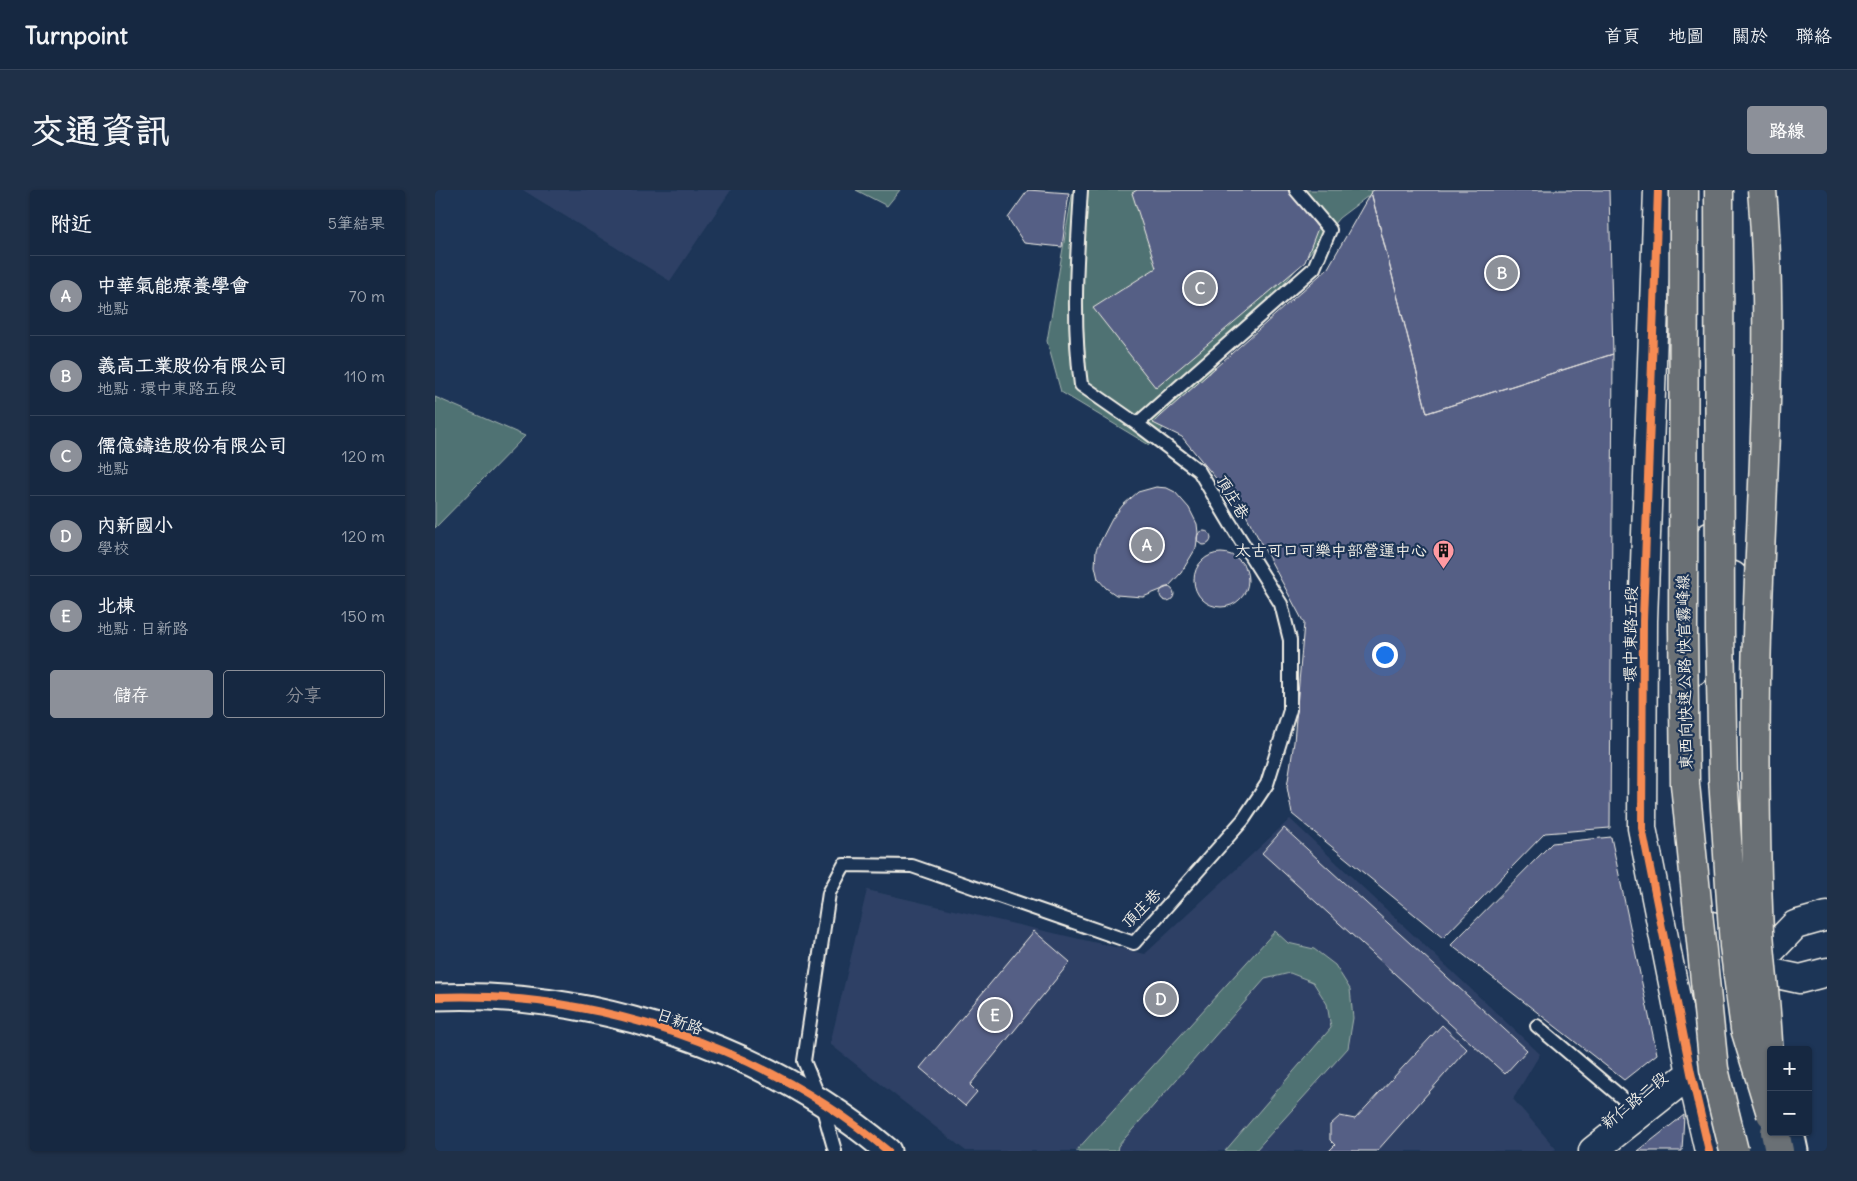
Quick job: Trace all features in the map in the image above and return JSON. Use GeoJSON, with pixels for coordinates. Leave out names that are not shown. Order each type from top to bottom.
{"type":"FeatureCollection","features":[{"type":"Feature","properties":{"kind":"highway","name":"東西向快速公路 快官霧峰線"},"geometry":{"type":"LineString","coordinates":[[1684,190],[1683,630],[1685,784],[1714,1069],[1734,1151]]}},
{"type":"Feature","properties":{"kind":"highway"},"geometry":{"type":"LineString","coordinates":[[1719,190],[1723,778],[1734,946],[1745,1029],[1767,1102]]}},
{"type":"Feature","properties":{"kind":"highway"},"geometry":{"type":"LineString","coordinates":[[1762,190],[1766,233],[1768,366],[1757,636],[1755,809],[1760,938],[1771,1091]]}},
{"type":"Feature","properties":{"kind":"highway"},"geometry":{"type":"LineString","coordinates":[[1776,1136],[1779,1151]]}},
{"type":"Feature","properties":{"kind":"street","name":"環中東路五段"},"geometry":{"type":"LineString","coordinates":[[1658,190],[1643,621],[1642,828],[1691,1073],[1709,1151]]}},
{"type":"Feature","properties":{"kind":"street"},"geometry":{"type":"LineString","coordinates":[[1729,190],[1731,308],[1729,413],[1736,715],[1753,969],[1771,1046]]}},
{"type":"Feature","properties":{"kind":"street"},"geometry":{"type":"LineString","coordinates":[[1729,413],[1695,650],[1692,758],[1726,1028],[1754,1151]]}},
{"type":"Feature","properties":{"kind":"street"},"geometry":{"type":"LineString","coordinates":[[1753,969],[1795,925],[1827,916]]}},
{"type":"Feature","properties":{"kind":"street","name":"新仁路二段"},"geometry":{"type":"LineString","coordinates":[[1593,1151],[1691,1073],[1726,1028],[1753,969]]}},
{"type":"Feature","properties":{"kind":"street"},"geometry":{"type":"LineString","coordinates":[[1753,969],[1800,979],[1827,972]]}},
{"type":"Feature","properties":{"kind":"street","name":"日新路"},"geometry":{"type":"LineString","coordinates":[[435,996],[475,996],[572,1006],[671,1030],[767,1072],[821,1102],[888,1151]]}},
{"type":"Feature","properties":{"kind":"street"},"geometry":{"type":"LineString","coordinates":[[1792,1136],[1795,1151]]}},
{"type":"Feature","properties":{"kind":"lane","name":"頂庄巷"},"geometry":{"type":"LineString","coordinates":[[835,1151],[821,1102],[804,1061],[829,893],[844,865],[912,866],[1134,943],[1243,820],[1267,784],[1290,710],[1290,640],[1281,604],[1199,471],[1081,385],[1077,354],[1076,270],[1081,190]]}},
{"type":"Feature","properties":{"kind":"lane"},"geometry":{"type":"LineString","coordinates":[[1137,424],[1314,268],[1330,230],[1296,190]]}},
{"type":"Feature","properties":{"kind":"lane"},"geometry":{"type":"LineString","coordinates":[[1537,1026],[1640,1113]]}},
{"type":"Feature","properties":{"kind":"shaded area"},"geometry":{"type":"Polygon","coordinates":[[[523,190],[731,190],[670,281],[523,190]]]}},
{"type":"Feature","properties":{"kind":"shaded area"},"geometry":{"type":"Polygon","coordinates":[[[1290,819],[1540,1054],[1513,1099],[1556,1149],[1553,1151],[966,1151],[830,1044],[867,890],[1145,954],[1290,819]]]}},
{"type":"Feature","properties":{"kind":"green space"},"geometry":{"type":"Polygon","coordinates":[[[856,190],[900,190],[887,206],[856,190]]]}},
{"type":"Feature","properties":{"kind":"green space"},"geometry":{"type":"Polygon","coordinates":[[[1073,190],[1376,190],[1339,218],[1149,445],[1061,392],[1047,341],[1073,190]]]}},
{"type":"Feature","properties":{"kind":"green space"},"geometry":{"type":"Polygon","coordinates":[[[435,397],[525,436],[435,528],[435,397]]]}},
{"type":"Feature","properties":{"kind":"green space"},"geometry":{"type":"Polygon","coordinates":[[[1275,931],[1288,943],[1314,949],[1335,965],[1350,989],[1353,1018],[1348,1048],[1255,1151],[1225,1151],[1331,1028],[1327,1004],[1313,982],[1290,973],[1265,979],[1118,1146],[1117,1151],[1076,1151],[1275,931]]]}},
{"type":"Feature","properties":{"kind":"building"},"geometry":{"type":"Polygon","coordinates":[[[1028,190],[1069,193],[1062,247],[1024,243],[1008,218],[1028,190]]]}},
{"type":"Feature","properties":{"kind":"building"},"geometry":{"type":"Polygon","coordinates":[[[1137,190],[1288,190],[1318,228],[1305,262],[1156,388],[1093,308],[1156,268],[1132,193],[1137,190]]]}},
{"type":"Feature","properties":{"kind":"building"},"geometry":{"type":"Polygon","coordinates":[[[1374,190],[1609,190],[1613,354],[1427,413],[1371,192],[1374,190]]]}},
{"type":"Feature","properties":{"kind":"building","name":"太古可口可樂中部營運中心"},"geometry":{"type":"Polygon","coordinates":[[[1371,192],[1427,413],[1613,354],[1610,828],[1545,833],[1443,938],[1292,814],[1287,787],[1294,742],[1304,623],[1246,515],[1182,437],[1153,423],[1328,268],[1371,192]]]}},
{"type":"Feature","properties":{"kind":"building"},"geometry":{"type":"Polygon","coordinates":[[[1156,487],[1167,488],[1175,492],[1189,508],[1197,524],[1196,548],[1181,573],[1168,587],[1143,597],[1116,595],[1098,579],[1095,566],[1096,550],[1112,519],[1123,505],[1138,492],[1156,487]]]}},
{"type":"Feature","properties":{"kind":"building"},"geometry":{"type":"Polygon","coordinates":[[[1204,531],[1209,533],[1211,538],[1209,543],[1204,545],[1199,543],[1197,538],[1199,533],[1204,531]]]}},
{"type":"Feature","properties":{"kind":"building"},"geometry":{"type":"Polygon","coordinates":[[[1221,553],[1231,555],[1240,561],[1246,570],[1248,580],[1246,590],[1240,599],[1231,605],[1221,607],[1211,605],[1202,599],[1196,590],[1194,580],[1196,570],[1202,561],[1211,555],[1221,553]]]}},
{"type":"Feature","properties":{"kind":"building"},"geometry":{"type":"Polygon","coordinates":[[[1167,587],[1172,589],[1174,594],[1172,599],[1167,601],[1162,599],[1160,594],[1162,589],[1167,587]]]}},
{"type":"Feature","properties":{"kind":"building"},"geometry":{"type":"Polygon","coordinates":[[[1284,828],[1527,1050],[1505,1074],[1262,853],[1284,828]]]}},
{"type":"Feature","properties":{"kind":"building"},"geometry":{"type":"Polygon","coordinates":[[[1611,837],[1657,1054],[1624,1080],[1451,945],[1552,843],[1611,837]]]}},
{"type":"Feature","properties":{"kind":"building"},"geometry":{"type":"Polygon","coordinates":[[[1034,931],[1070,962],[970,1085],[977,1092],[965,1106],[920,1068],[1034,931]]]}},
{"type":"Feature","properties":{"kind":"building"},"geometry":{"type":"Polygon","coordinates":[[[1442,1025],[1467,1049],[1377,1151],[1329,1151],[1335,1145],[1330,1140],[1330,1125],[1340,1116],[1355,1119],[1442,1025]]]}},
{"type":"Feature","properties":{"kind":"building"},"geometry":{"type":"Polygon","coordinates":[[[1684,1115],[1682,1151],[1638,1151],[1684,1115]]]}},
{"type":"Feature","properties":{"kind":"cycle path"},"geometry":{"type":"LineString","coordinates":[[1658,190],[1643,621],[1642,828],[1691,1073],[1709,1151]]}},
{"type":"Feature","properties":{"kind":"cycle path"},"geometry":{"type":"LineString","coordinates":[[435,997],[495,997],[556,1004],[616,1015],[675,1033],[733,1055],[788,1082],[840,1115],[888,1151]]}},
{"type":"Feature","properties":{"kind":"place","name":"義高工業股份有限公司"},"geometry":{"type":"Point","coordinates":[1502,273]}},
{"type":"Feature","properties":{"kind":"place","name":"儒億鑄造股份有限公司"},"geometry":{"type":"Point","coordinates":[1200,288]}},
{"type":"Feature","properties":{"kind":"place","name":"中華氣能療養學會"},"geometry":{"type":"Point","coordinates":[1147,545]}},
{"type":"Feature","properties":{"kind":"place","name":"太古可口可樂中部營運中心"},"geometry":{"type":"Point","coordinates":[1443,569]}},
{"type":"Feature","properties":{"kind":"place","name":"內新國小"},"geometry":{"type":"Point","coordinates":[1161,999]}},
{"type":"Feature","properties":{"kind":"place","name":"北棟"},"geometry":{"type":"Point","coordinates":[995,1015]}}]}
